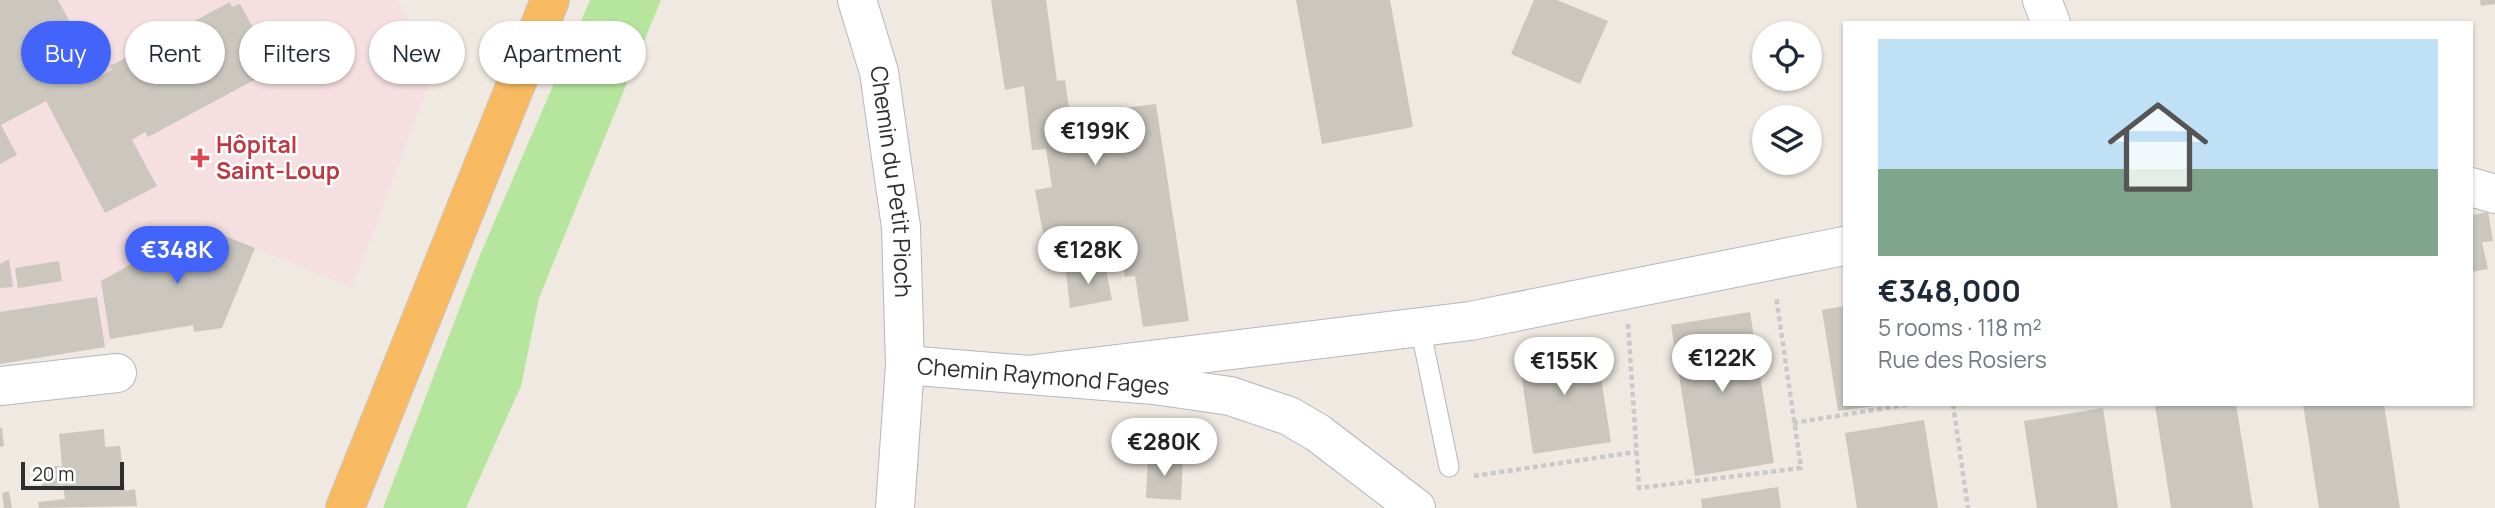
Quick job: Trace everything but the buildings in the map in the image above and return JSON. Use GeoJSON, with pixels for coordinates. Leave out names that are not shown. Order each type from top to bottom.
{"type":"FeatureCollection","features":[{"type":"Feature","properties":{"kind":"highway"},"geometry":{"type":"LineString","coordinates":[[345,508],[550,0]]}},
{"type":"Feature","properties":{"kind":"street","name":"Chemin du Petit Pioch"},"geometry":{"type":"LineString","coordinates":[[858,0],[879,72],[901,227],[905,365]]}},
{"type":"Feature","properties":{"kind":"street"},"geometry":{"type":"LineString","coordinates":[[2042,0],[2050,21]]}},
{"type":"Feature","properties":{"kind":"street"},"geometry":{"type":"LineString","coordinates":[[2473,188],[2495,194]]}},
{"type":"Feature","properties":{"kind":"street"},"geometry":{"type":"LineString","coordinates":[[1035,374],[1470,321],[1843,246]]}},
{"type":"Feature","properties":{"kind":"street","name":"Chemin Raymond Fages"},"geometry":{"type":"LineString","coordinates":[[895,508],[905,365],[1154,385],[1230,396],[1289,416],[1318,433],[1416,508]]}},
{"type":"Feature","properties":{"kind":"street"},"geometry":{"type":"LineString","coordinates":[[0,386],[117,373]]}},
{"type":"Feature","properties":{"kind":"lane"},"geometry":{"type":"LineString","coordinates":[[1420,327],[1457,472]]}},
{"type":"Feature","properties":{"kind":"path"},"geometry":{"type":"LineString","coordinates":[[1626,289],[1639,488],[1801,468],[1772,260]]}},
{"type":"Feature","properties":{"kind":"path"},"geometry":{"type":"LineString","coordinates":[[1793,423],[1899,406]]}},
{"type":"Feature","properties":{"kind":"path"},"geometry":{"type":"LineString","coordinates":[[1953,406],[1968,508]]}},
{"type":"Feature","properties":{"kind":"path"},"geometry":{"type":"LineString","coordinates":[[1457,472],[1636,452]]}},
{"type":"Feature","properties":{"kind":"shaded area","name":"Hôpital Saint-Loup"},"geometry":{"type":"Polygon","coordinates":[[[0,0],[398,0],[409,21],[369,21],[369,84],[429,84],[352,288],[255,248],[222,328],[193,326],[111,339],[105,347],[0,364],[0,0]]]}},
{"type":"Feature","properties":{"kind":"green space"},"geometry":{"type":"Polygon","coordinates":[[[590,0],[661,0],[646,37],[646,21],[581,21],[590,0]]]}},
{"type":"Feature","properties":{"kind":"green space"},"geometry":{"type":"Polygon","coordinates":[[[554,84],[627,84],[539,298],[521,386],[466,508],[383,508],[480,255],[554,84]]]}},
{"type":"Feature","properties":{"kind":"place","name":"Hôpital Saint-Loup"},"geometry":{"type":"Point","coordinates":[200,158]}}]}
